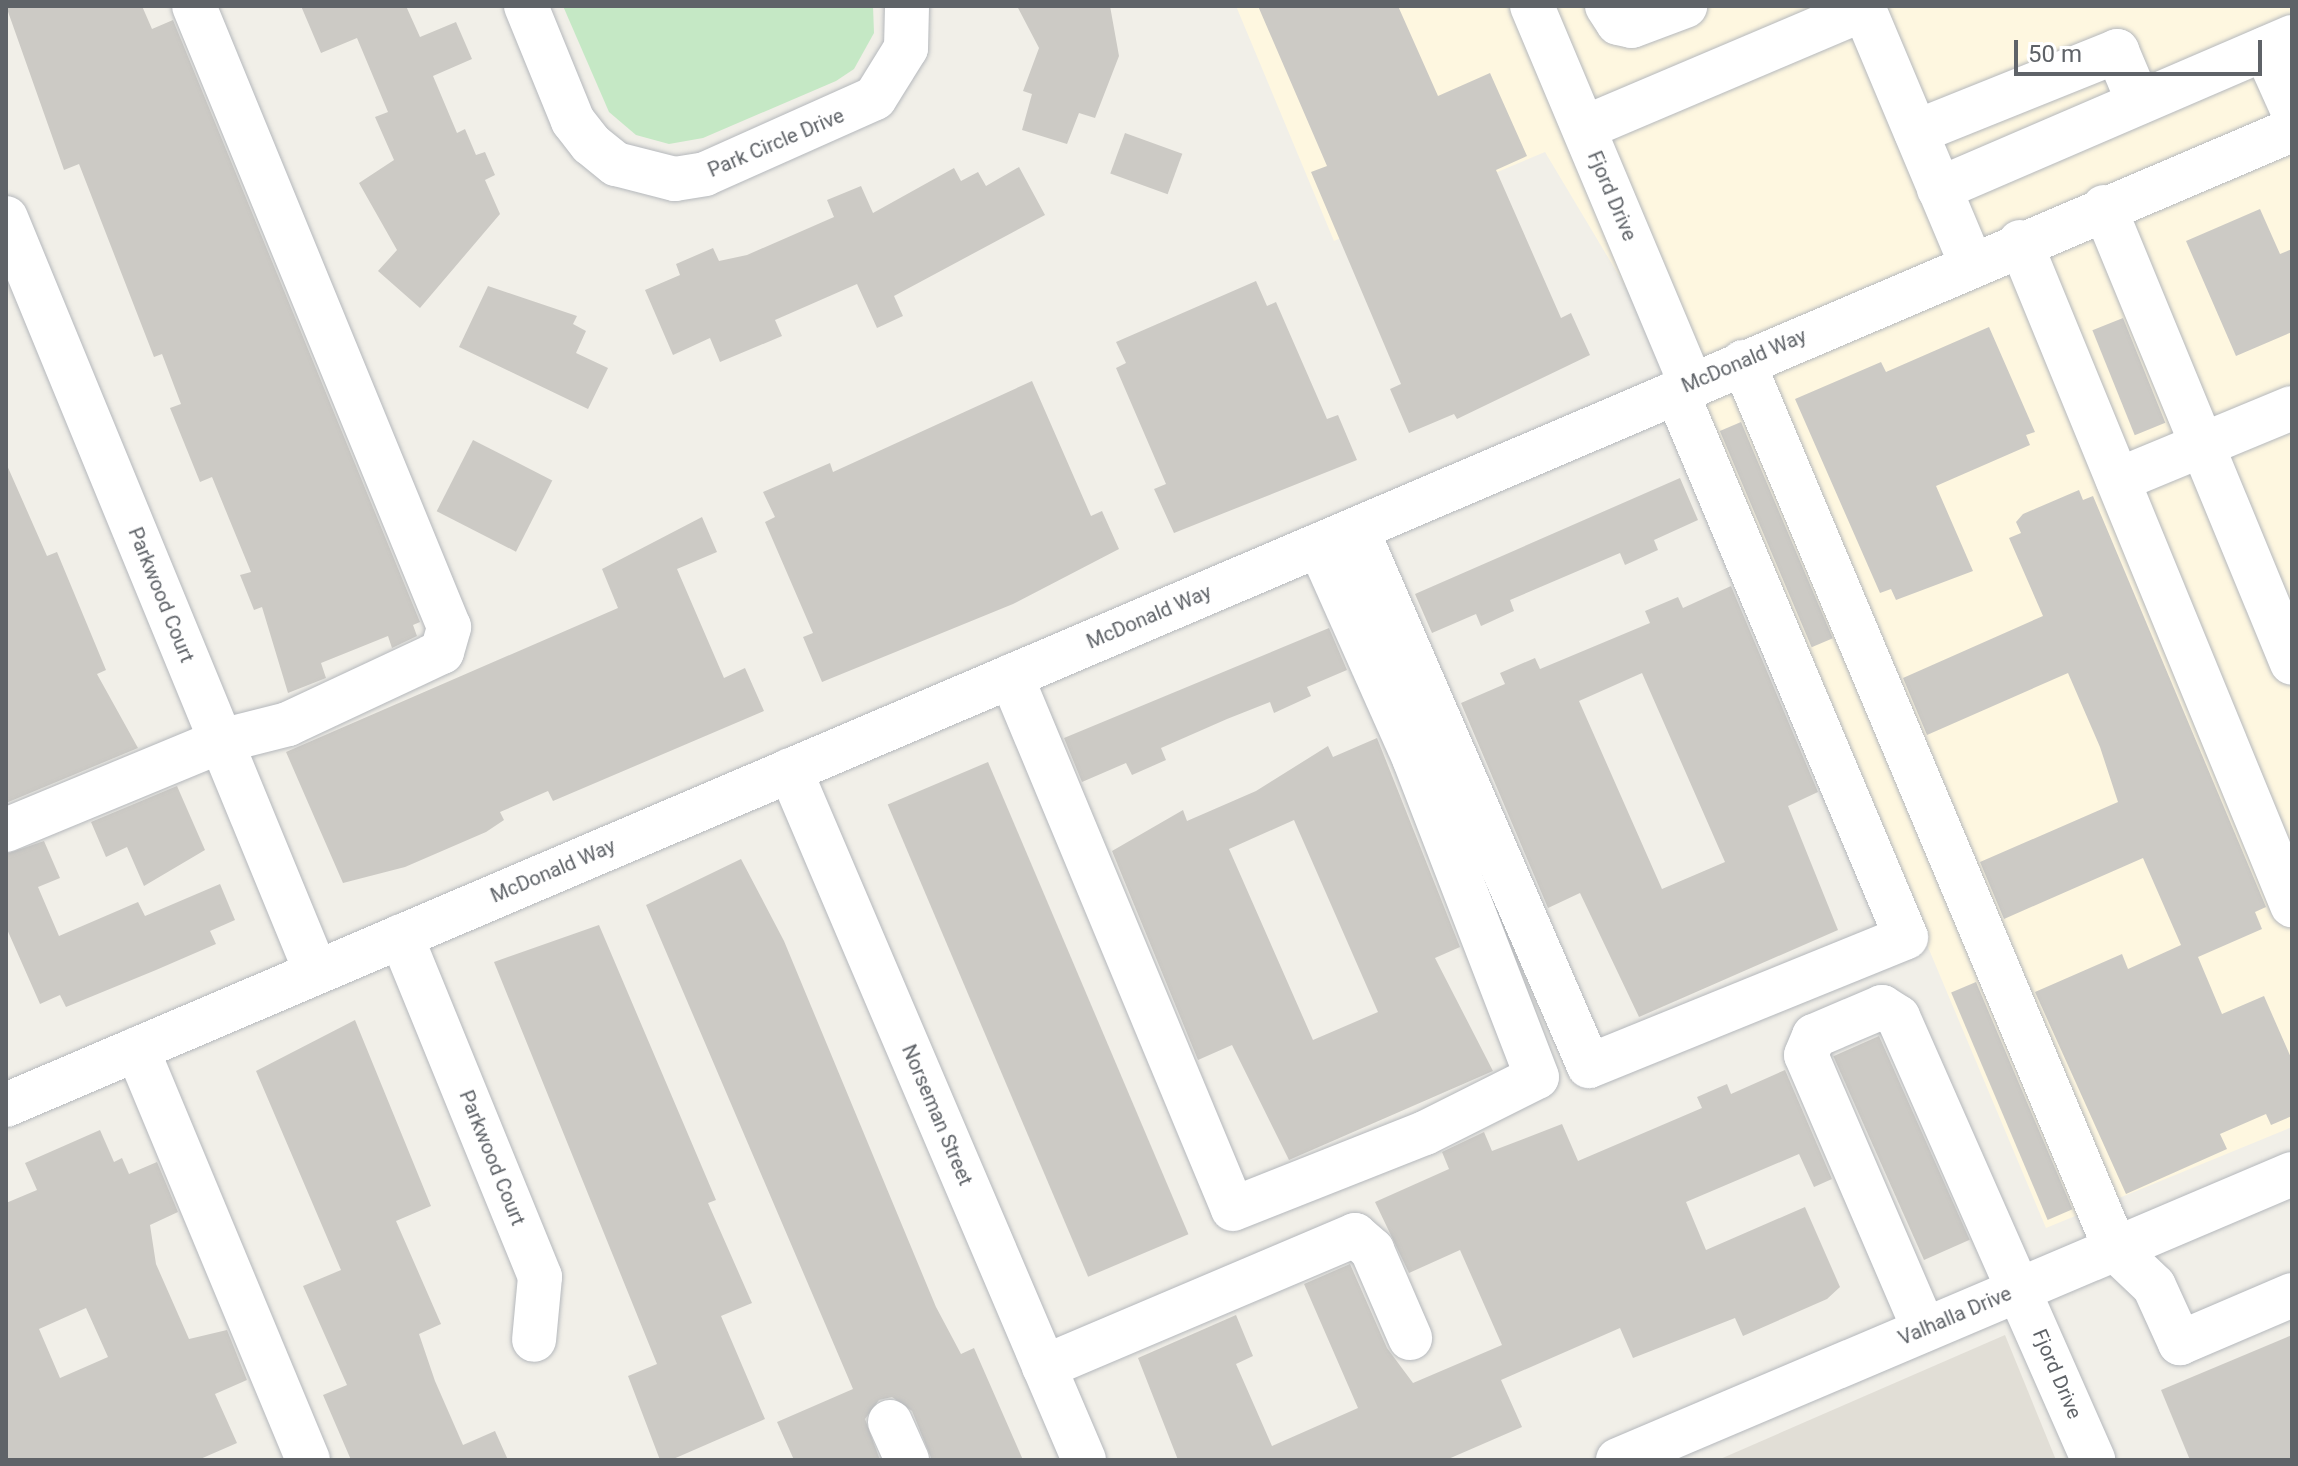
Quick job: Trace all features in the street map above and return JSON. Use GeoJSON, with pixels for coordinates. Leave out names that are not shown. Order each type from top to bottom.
{"type":"FeatureCollection","features":[{"type":"Feature","properties":{"kind":"street"},"geometry":{"type":"LineString","coordinates":[[6,830],[221,741],[288,724],[442,652],[449,627],[194,6]]}},
{"type":"Feature","properties":{"kind":"street","name":"Park Circle Drive"},"geometry":{"type":"LineString","coordinates":[[526,6],[573,121],[591,144],[616,164],[675,179],[705,174],[875,98],[906,48],[907,6]]}},
{"type":"Feature","properties":{"kind":"street","name":"Fjord Drive"},"geometry":{"type":"LineString","coordinates":[[1338,537],[1589,1066],[1906,937],[1684,388],[1584,128],[1532,6]]}},
{"type":"Feature","properties":{"kind":"street"},"geometry":{"type":"LineString","coordinates":[[1607,6],[1618,23],[1632,26],[1685,6]]}},
{"type":"Feature","properties":{"kind":"street"},"geometry":{"type":"LineString","coordinates":[[1584,128],[1864,7],[1971,264]]}},
{"type":"Feature","properties":{"kind":"street"},"geometry":{"type":"LineString","coordinates":[[1939,189],[2278,43],[2292,109]]}},
{"type":"Feature","properties":{"kind":"street"},"geometry":{"type":"LineString","coordinates":[[1916,132],[2117,51],[2139,103]]}},
{"type":"Feature","properties":{"kind":"street","name":"McDonald Way"},"geometry":{"type":"LineString","coordinates":[[6,1105],[1338,537],[2020,242],[2292,130]]}},
{"type":"Feature","properties":{"kind":"street"},"geometry":{"type":"LineString","coordinates":[[2104,207],[2292,663]]}},
{"type":"Feature","properties":{"kind":"street","name":"Parkwood Court"},"geometry":{"type":"LineString","coordinates":[[6,218],[316,972]]}},
{"type":"Feature","properties":{"kind":"street"},"geometry":{"type":"LineString","coordinates":[[2020,242],[2292,905]]}},
{"type":"Feature","properties":{"kind":"street"},"geometry":{"type":"LineString","coordinates":[[1743,362],[2116,1250],[2154,1286],[2180,1343],[2292,1295]]}},
{"type":"Feature","properties":{"kind":"street"},"geometry":{"type":"LineString","coordinates":[[2118,480],[2292,408]]}},
{"type":"Feature","properties":{"kind":"street"},"geometry":{"type":"LineString","coordinates":[[1011,676],[1233,1209],[1425,1133],[1537,1077],[1414,758],[1338,537]]}},
{"type":"Feature","properties":{"kind":"street","name":"Norseman Street"},"geometry":{"type":"LineString","coordinates":[[790,770],[1084,1460]]}},
{"type":"Feature","properties":{"kind":"street","name":"Parkwood Court"},"geometry":{"type":"LineString","coordinates":[[401,936],[540,1277],[534,1340]]}},
{"type":"Feature","properties":{"kind":"street","name":"Fjord Drive"},"geometry":{"type":"LineString","coordinates":[[1924,1329],[1806,1055],[1814,1036],[1882,1007],[1898,1017],[2021,1288],[2093,1460]]}},
{"type":"Feature","properties":{"kind":"street"},"geometry":{"type":"LineString","coordinates":[[137,1049],[308,1460]]}},
{"type":"Feature","properties":{"kind":"street","name":"Valhalla Drive"},"geometry":{"type":"LineString","coordinates":[[1618,1460],[2292,1174]]}},
{"type":"Feature","properties":{"kind":"street"},"geometry":{"type":"LineString","coordinates":[[1044,1367],[1355,1235],[1372,1250],[1410,1338]]}},
{"type":"Feature","properties":{"kind":"shaded area"},"geometry":{"type":"Polygon","coordinates":[[[1236,6],[2292,6],[2292,1127],[2046,1228],[1710,428],[1545,152],[1334,241],[1236,6]]]}},
{"type":"Feature","properties":{"kind":"shaded area"},"geometry":{"type":"Polygon","coordinates":[[[2005,1335],[2056,1460],[1718,1460],[2005,1335]]]}},
{"type":"Feature","properties":{"kind":"green space"},"geometry":{"type":"Polygon","coordinates":[[[563,6],[873,6],[874,33],[854,69],[836,81],[703,138],[669,144],[636,135],[609,112],[563,6]]]}},
{"type":"Feature","properties":{"kind":"building"},"geometry":{"type":"Polygon","coordinates":[[[6,6],[142,6],[152,29],[173,20],[420,622],[413,625],[417,636],[392,648],[388,636],[321,663],[326,678],[288,693],[262,607],[254,610],[240,575],[251,572],[212,477],[200,482],[170,408],[181,404],[162,354],[154,357],[79,164],[64,170],[6,6]]]}},
{"type":"Feature","properties":{"kind":"building"},"geometry":{"type":"Polygon","coordinates":[[[301,6],[406,6],[420,37],[456,22],[472,59],[433,76],[457,133],[465,129],[476,155],[485,152],[495,175],[485,180],[500,214],[420,308],[378,271],[397,250],[359,183],[394,160],[375,117],[388,112],[357,38],[321,53],[301,6]]]}},
{"type":"Feature","properties":{"kind":"building"},"geometry":{"type":"Polygon","coordinates":[[[1017,6],[1110,6],[1119,56],[1095,118],[1079,113],[1067,144],[1022,130],[1032,94],[1023,91],[1039,48],[1017,6]]]}},
{"type":"Feature","properties":{"kind":"building"},"geometry":{"type":"Polygon","coordinates":[[[1258,6],[1398,6],[1438,96],[1490,73],[1527,156],[1496,170],[1561,318],[1571,313],[1590,355],[1457,419],[1454,414],[1409,433],[1390,389],[1401,384],[1311,172],[1327,166],[1258,6]]]}},
{"type":"Feature","properties":{"kind":"building"},"geometry":{"type":"Polygon","coordinates":[[[1125,133],[1182,154],[1168,194],[1110,173],[1125,133]]]}},
{"type":"Feature","properties":{"kind":"building"},"geometry":{"type":"Polygon","coordinates":[[[1019,167],[1045,215],[894,296],[903,316],[877,328],[857,284],[775,320],[782,336],[720,362],[710,338],[673,355],[645,290],[680,275],[676,264],[713,248],[719,261],[747,255],[834,217],[827,200],[861,186],[873,213],[954,168],[961,181],[978,172],[986,186],[1019,167]]]}},
{"type":"Feature","properties":{"kind":"building"},"geometry":{"type":"Polygon","coordinates":[[[2260,209],[2280,254],[2292,249],[2292,332],[2236,356],[2186,241],[2260,209]]]}},
{"type":"Feature","properties":{"kind":"building"},"geometry":{"type":"Polygon","coordinates":[[[1256,281],[1267,306],[1276,302],[1327,419],[1338,415],[1357,460],[1174,533],[1154,489],[1166,484],[1116,368],[1126,363],[1116,342],[1256,281]]]}},
{"type":"Feature","properties":{"kind":"building"},"geometry":{"type":"Polygon","coordinates":[[[488,286],[577,316],[573,324],[586,331],[576,353],[608,368],[588,409],[459,347],[488,286]]]}},
{"type":"Feature","properties":{"kind":"building"},"geometry":{"type":"Polygon","coordinates":[[[2123,318],[2165,423],[2135,435],[2092,330],[2123,318]]]}},
{"type":"Feature","properties":{"kind":"building"},"geometry":{"type":"Polygon","coordinates":[[[1989,327],[2035,432],[2026,435],[2030,445],[1936,486],[1973,571],[1896,600],[1891,589],[1880,593],[1795,399],[1881,362],[1886,372],[1989,327]]]}},
{"type":"Feature","properties":{"kind":"building"},"geometry":{"type":"Polygon","coordinates":[[[1032,381],[1091,516],[1102,511],[1119,549],[1013,604],[822,682],[803,637],[813,633],[765,522],[775,517],[763,492],[830,463],[833,472],[1032,381]]]}},
{"type":"Feature","properties":{"kind":"building"},"geometry":{"type":"Polygon","coordinates":[[[1741,422],[1833,638],[1812,647],[1720,431],[1741,422]]]}},
{"type":"Feature","properties":{"kind":"building"},"geometry":{"type":"Polygon","coordinates":[[[473,440],[552,480],[516,552],[437,511],[473,440]]]}},
{"type":"Feature","properties":{"kind":"building"},"geometry":{"type":"Polygon","coordinates":[[[6,463],[47,556],[57,552],[106,670],[97,674],[138,748],[6,803],[6,463]]]}},
{"type":"Feature","properties":{"kind":"building"},"geometry":{"type":"Polygon","coordinates":[[[1680,478],[1698,520],[1654,540],[1658,550],[1625,565],[1620,553],[1510,600],[1514,611],[1481,626],[1476,614],[1432,633],[1415,594],[1680,478]]]}},
{"type":"Feature","properties":{"kind":"building"},"geometry":{"type":"Polygon","coordinates":[[[2079,490],[2083,500],[2093,496],[2266,907],[2255,912],[2262,929],[2198,957],[2222,1014],[2264,996],[2292,1060],[2292,1116],[2271,1125],[2266,1114],[2220,1134],[2227,1149],[2126,1194],[2035,992],[2122,954],[2128,969],[2181,945],[2143,858],[2004,919],[1980,862],[2118,802],[2100,747],[2068,673],[1927,735],[1903,678],[2043,616],[2009,538],[2021,533],[2016,522],[2023,514],[2079,490]]]}},
{"type":"Feature","properties":{"kind":"building"},"geometry":{"type":"Polygon","coordinates":[[[702,517],[717,552],[677,569],[724,678],[745,668],[764,711],[553,801],[548,791],[500,812],[504,820],[486,832],[405,867],[343,883],[286,752],[618,608],[602,569],[702,517]]]}},
{"type":"Feature","properties":{"kind":"building"},"geometry":{"type":"Polygon","coordinates":[[[1731,586],[1818,792],[1788,806],[1838,930],[1639,1017],[1580,893],[1548,908],[1461,703],[1505,684],[1500,673],[1535,658],[1540,669],[1650,623],[1645,611],[1678,597],[1683,608],[1731,586]],[[1642,673],[1579,701],[1662,889],[1725,862],[1642,673]]]}},
{"type":"Feature","properties":{"kind":"building"},"geometry":{"type":"Polygon","coordinates":[[[1329,628],[1347,670],[1307,687],[1311,696],[1274,713],[1270,702],[1161,748],[1166,760],[1132,775],[1126,763],[1082,782],[1064,738],[1329,628]]]}},
{"type":"Feature","properties":{"kind":"building"},"geometry":{"type":"Polygon","coordinates":[[[1377,738],[1460,947],[1435,958],[1493,1071],[1289,1160],[1232,1045],[1198,1060],[1112,851],[1183,810],[1187,821],[1256,791],[1328,746],[1333,757],[1377,738]],[[1294,820],[1229,849],[1313,1040],[1378,1012],[1294,820]]]}},
{"type":"Feature","properties":{"kind":"building"},"geometry":{"type":"Polygon","coordinates":[[[988,762],[1188,1234],[1088,1277],[888,805],[988,762]]]}},
{"type":"Feature","properties":{"kind":"building"},"geometry":{"type":"Polygon","coordinates":[[[177,786],[205,850],[144,886],[127,847],[106,857],[91,822],[177,786]]]}},
{"type":"Feature","properties":{"kind":"building"},"geometry":{"type":"Polygon","coordinates":[[[44,841],[60,878],[38,887],[59,936],[138,902],[145,916],[220,884],[235,920],[210,931],[216,944],[156,970],[66,1007],[60,995],[40,1004],[6,927],[6,854],[44,841]]]}},
{"type":"Feature","properties":{"kind":"building"},"geometry":{"type":"Polygon","coordinates":[[[741,859],[784,941],[936,1307],[961,1354],[974,1348],[1023,1460],[932,1460],[912,1411],[892,1397],[879,1400],[865,1419],[880,1460],[794,1460],[777,1422],[853,1389],[646,905],[741,859]]]}},
{"type":"Feature","properties":{"kind":"building"},"geometry":{"type":"Polygon","coordinates":[[[599,925],[716,1200],[708,1203],[752,1303],[721,1316],[765,1419],[671,1460],[660,1460],[628,1376],[657,1364],[494,962],[599,925]]]}},
{"type":"Feature","properties":{"kind":"building"},"geometry":{"type":"Polygon","coordinates":[[[1976,982],[2073,1209],[2048,1220],[1951,993],[1976,982]]]}},
{"type":"Feature","properties":{"kind":"building"},"geometry":{"type":"Polygon","coordinates":[[[355,1020],[431,1206],[396,1221],[441,1324],[419,1334],[435,1381],[463,1445],[495,1431],[508,1460],[351,1460],[323,1395],[347,1385],[303,1286],[341,1270],[256,1071],[355,1020]]]}},
{"type":"Feature","properties":{"kind":"building"},"geometry":{"type":"Polygon","coordinates":[[[1879,1036],[1970,1240],[1924,1260],[1833,1056],[1879,1036]]]}},
{"type":"Feature","properties":{"kind":"building"},"geometry":{"type":"Polygon","coordinates":[[[1785,1070],[1832,1179],[1814,1187],[1799,1154],[1686,1202],[1706,1250],[1805,1207],[1840,1287],[1827,1299],[1743,1336],[1735,1318],[1633,1358],[1620,1328],[1501,1380],[1522,1427],[1446,1460],[1178,1460],[1138,1358],[1236,1315],[1253,1356],[1236,1364],[1272,1446],[1358,1408],[1304,1284],[1350,1264],[1387,1348],[1413,1383],[1502,1345],[1460,1250],[1409,1273],[1375,1202],[1449,1169],[1442,1152],[1484,1132],[1492,1151],[1562,1124],[1578,1161],[1702,1108],[1697,1097],[1727,1084],[1731,1094],[1785,1070]]]}},
{"type":"Feature","properties":{"kind":"building"},"geometry":{"type":"Polygon","coordinates":[[[100,1130],[114,1162],[122,1158],[129,1174],[157,1162],[178,1212],[150,1225],[156,1264],[189,1339],[227,1330],[247,1380],[215,1394],[237,1443],[198,1460],[6,1460],[6,1203],[37,1190],[25,1163],[100,1130]],[[86,1308],[39,1329],[60,1378],[108,1357],[86,1308]]]}},
{"type":"Feature","properties":{"kind":"building"},"geometry":{"type":"Polygon","coordinates":[[[2292,1335],[2292,1460],[2190,1460],[2161,1390],[2292,1335]]]}}]}
